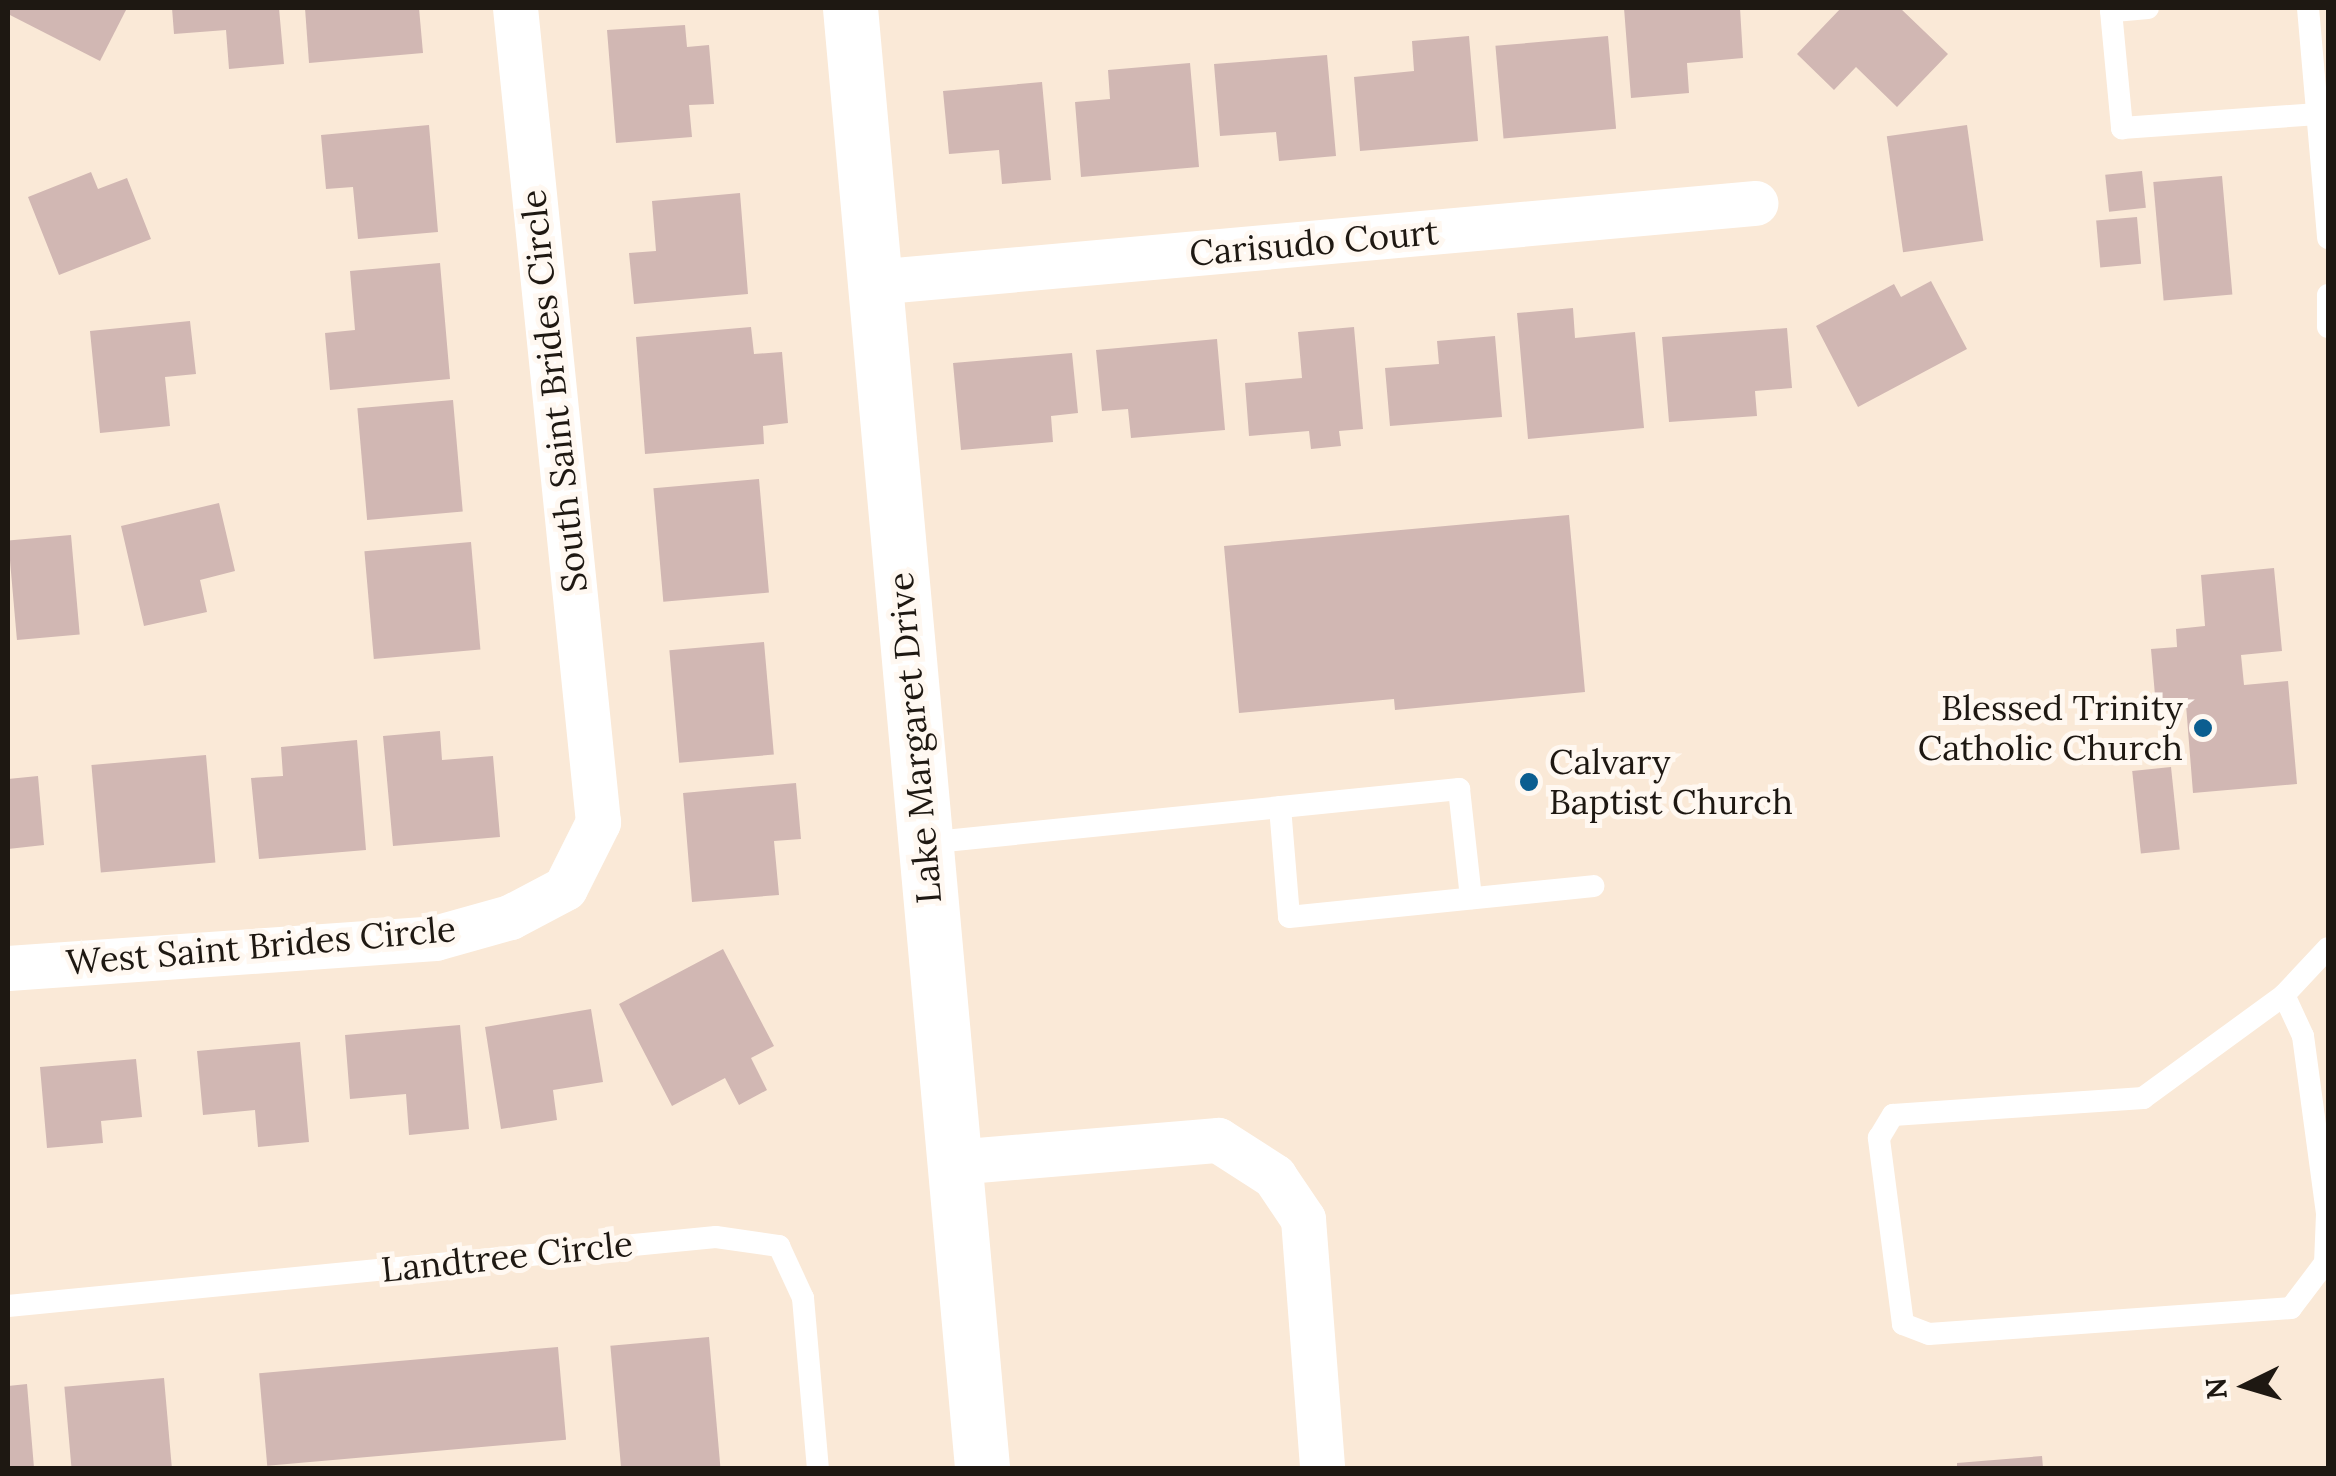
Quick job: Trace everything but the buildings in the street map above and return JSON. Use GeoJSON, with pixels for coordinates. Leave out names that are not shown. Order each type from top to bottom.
{"type":"FeatureCollection","features":[{"type":"Feature","properties":{"kind":"street","name":"South Saint Brides Circle"},"geometry":{"type":"LineString","coordinates":[[515,8],[594,774]]}},
{"type":"Feature","properties":{"kind":"street","name":"Lake Margaret Drive"},"geometry":{"type":"LineString","coordinates":[[850,8],[982,1468]]}},
{"type":"Feature","properties":{"kind":"street","name":"Carisudo Court"},"geometry":{"type":"LineString","coordinates":[[873,282],[1756,203]]}},
{"type":"Feature","properties":{"kind":"street","name":"West Saint Brides Circle"},"geometry":{"type":"LineString","coordinates":[[8,968],[435,938],[510,917],[565,888],[598,822],[594,774]]}},
{"type":"Feature","properties":{"kind":"street"},"geometry":{"type":"LineString","coordinates":[[954,1162],[1218,1140],[1274,1176],[1303,1219],[1322,1468]]}},
{"type":"Feature","properties":{"kind":"lane"},"geometry":{"type":"LineString","coordinates":[[2148,8],[2111,11],[2122,128],[2317,114]]}},
{"type":"Feature","properties":{"kind":"lane"},"geometry":{"type":"LineString","coordinates":[[2308,8],[2328,238]]}},
{"type":"Feature","properties":{"kind":"lane"},"geometry":{"type":"LineString","coordinates":[[2328,294],[2328,327]]}},
{"type":"Feature","properties":{"kind":"lane"},"geometry":{"type":"LineString","coordinates":[[925,843],[1459,789],[1471,898]]}},
{"type":"Feature","properties":{"kind":"lane"},"geometry":{"type":"LineString","coordinates":[[1280,807],[1290,917],[1593,886]]}},
{"type":"Feature","properties":{"kind":"lane"},"geometry":{"type":"LineString","coordinates":[[2284,995],[2303,1036],[2326,1214],[2325,1262],[2292,1308],[1929,1334],[1903,1324],[1879,1138],[1893,1115],[2143,1098],[2284,995],[2328,948]]}},
{"type":"Feature","properties":{"kind":"lane","name":"Landtree Circle"},"geometry":{"type":"LineString","coordinates":[[8,1306],[716,1237],[780,1246],[803,1298],[818,1468]]}},
{"type":"Feature","properties":{"kind":"place","name":"Blessed Trinity Catholic Church"},"geometry":{"type":"Point","coordinates":[2203,728]}},
{"type":"Feature","properties":{"kind":"place","name":"Calvary Baptist Church"},"geometry":{"type":"Point","coordinates":[1529,782]}}]}
